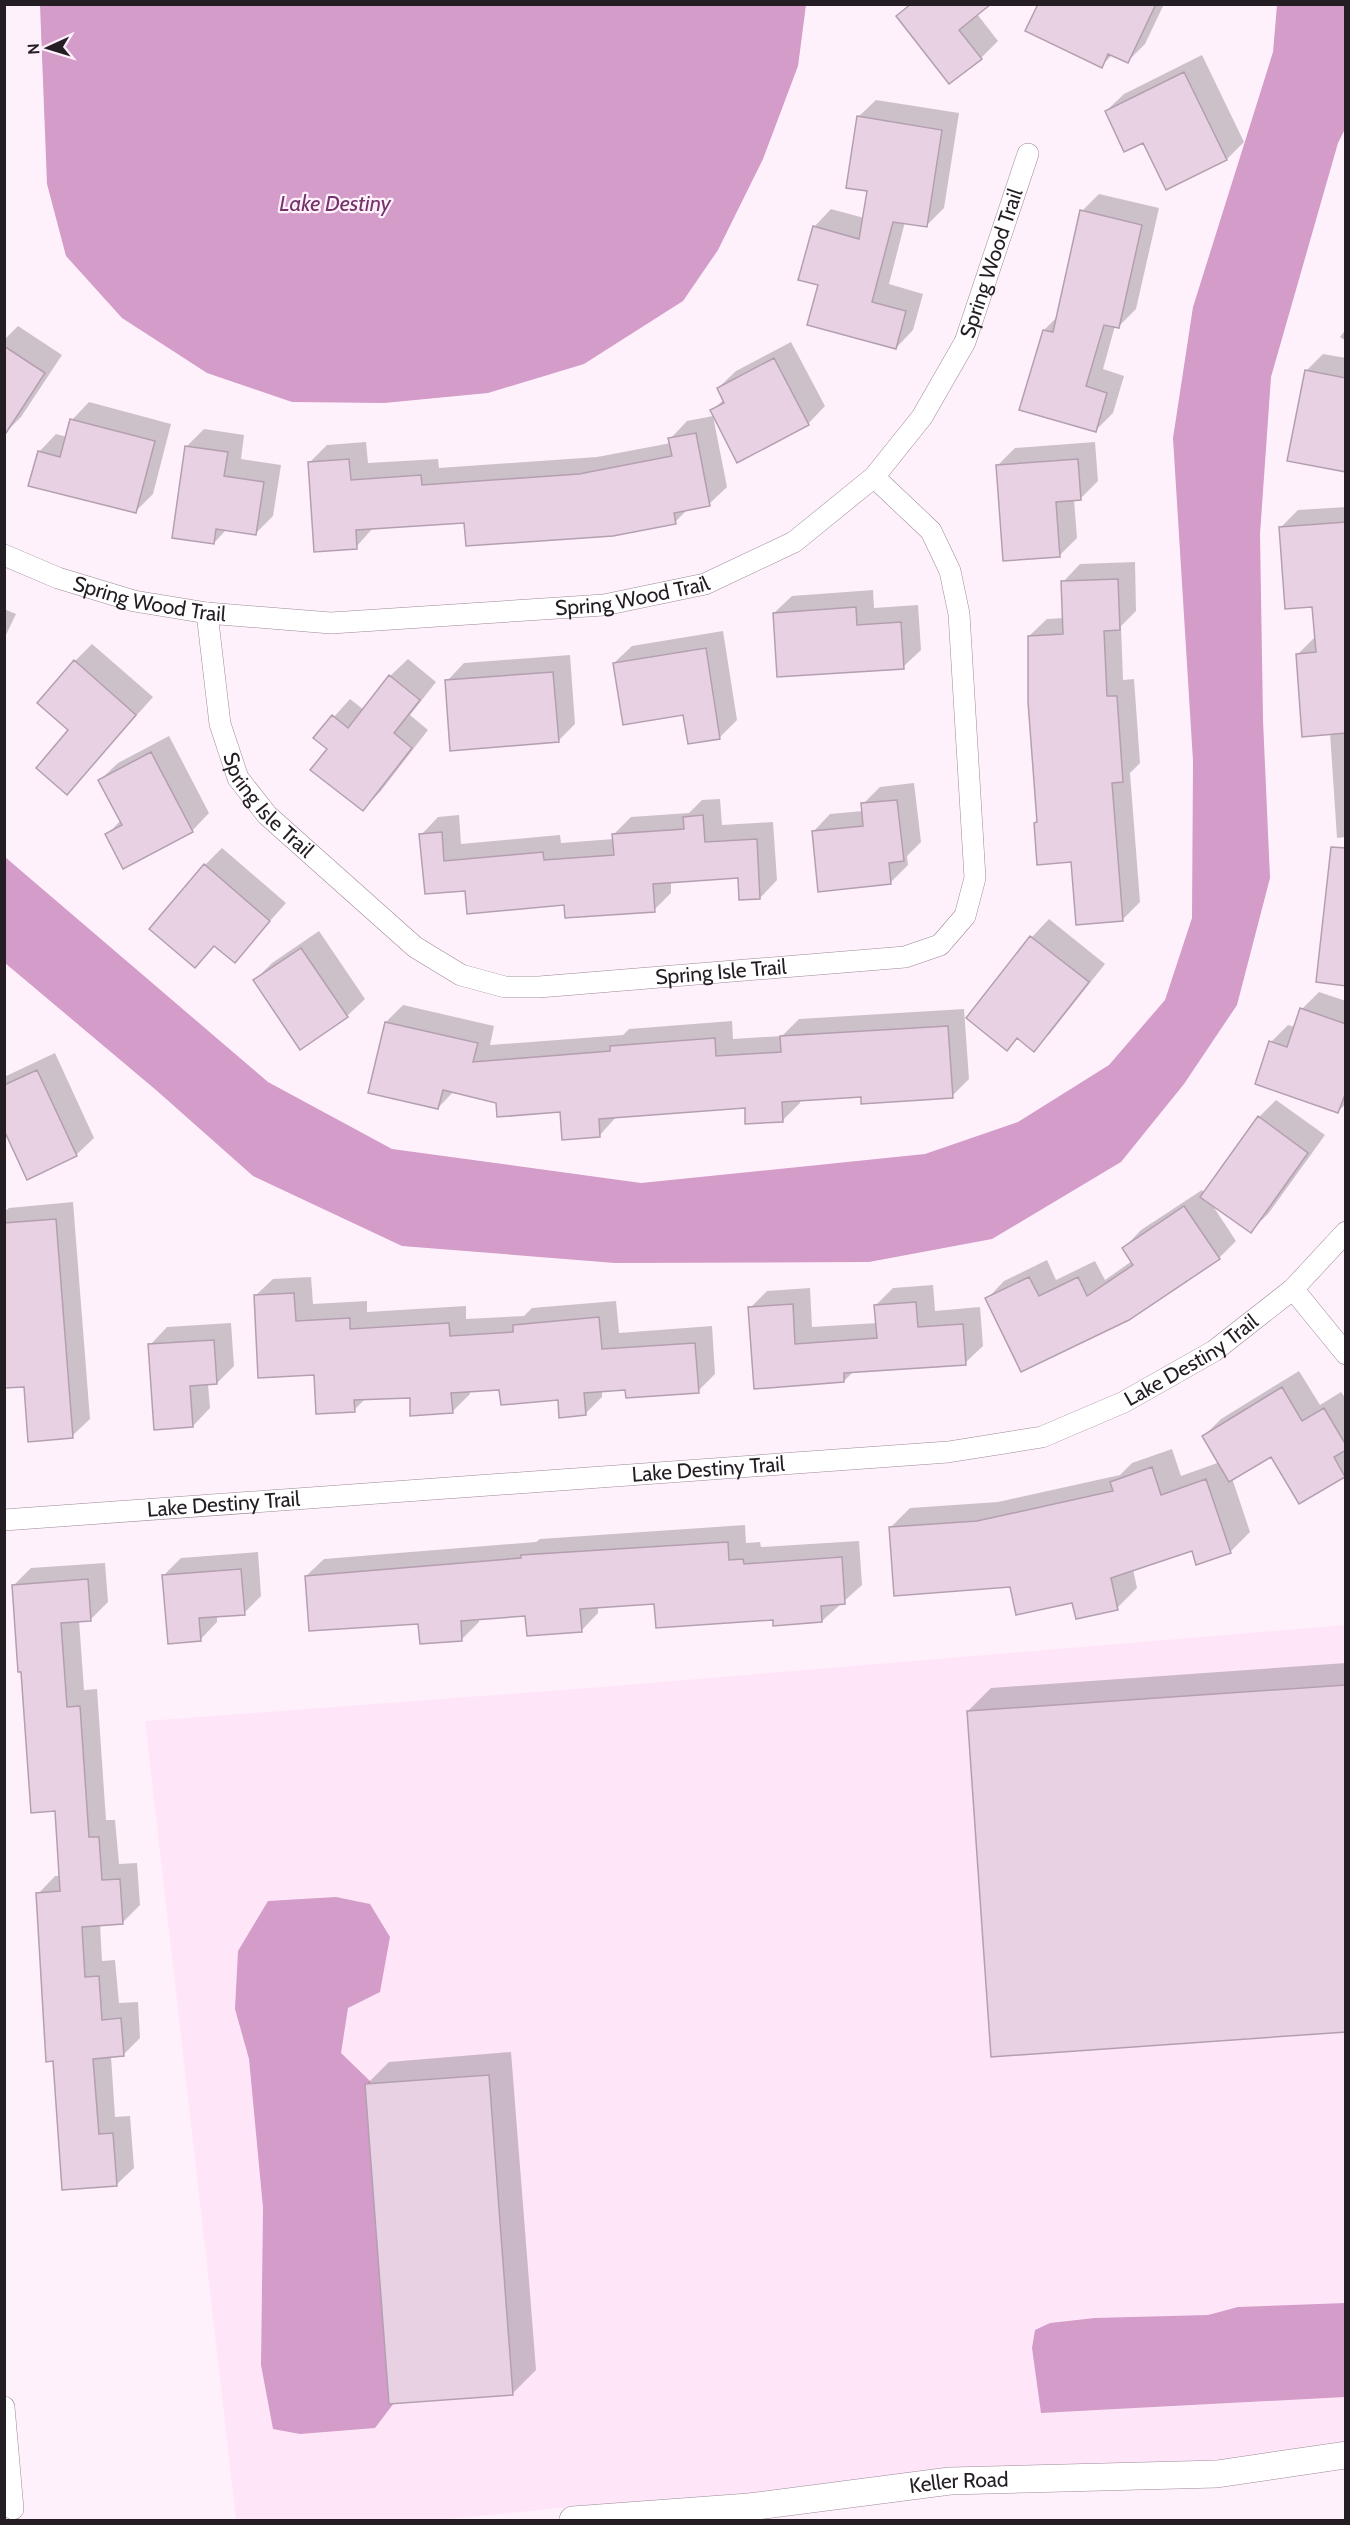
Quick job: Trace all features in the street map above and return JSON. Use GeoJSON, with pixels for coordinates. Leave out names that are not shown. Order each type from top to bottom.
{"type":"FeatureCollection","features":[{"type":"Feature","properties":{"kind":"street","name":"Spring Wood Trail"},"geometry":{"type":"LineString","coordinates":[[4,555],[58,578],[134,601],[207,613],[330,622],[604,605],[705,584],[794,542],[874,477],[922,417],[965,342],[1028,154]]}},
{"type":"Feature","properties":{"kind":"street","name":"Spring Isle Trail"},"geometry":{"type":"LineString","coordinates":[[207,613],[220,724],[238,778],[267,815],[415,947],[461,975],[505,987],[539,987],[905,957],[940,945],[965,916],[975,878],[959,614],[950,571],[931,531],[874,477]]}},
{"type":"Feature","properties":{"kind":"street","name":"Lake Destiny Trail"},"geometry":{"type":"LineString","coordinates":[[4,1520],[948,1452],[1042,1437],[1124,1402],[1214,1351],[1293,1289],[1346,1232]]}},
{"type":"Feature","properties":{"kind":"street"},"geometry":{"type":"LineString","coordinates":[[1293,1289],[1346,1354]]}},
{"type":"Feature","properties":{"kind":"street"},"geometry":{"type":"LineString","coordinates":[[4,2407],[13,2509]]}},
{"type":"Feature","properties":{"kind":"street","name":"Keller Road"},"geometry":{"type":"LineString","coordinates":[[573,2520],[749,2507],[950,2481],[1217,2474],[1346,2455]]}},
{"type":"Feature","properties":{"kind":"shaded area"},"geometry":{"type":"Polygon","coordinates":[[[1345,1625],[1345,2303],[1238,2307],[1208,2315],[1041,2413],[1345,2397],[1345,2441],[1216,2460],[949,2468],[748,2493],[439,2520],[236,2520],[145,1721],[589,1688],[1345,1625]],[[348,2008],[235,2009],[249,2059],[263,2208],[261,2365],[370,2082],[340,2053],[348,2008]]]}},
{"type":"Feature","properties":{"kind":"water","name":"Lake Destiny"},"geometry":{"type":"Polygon","coordinates":[[[40,4],[806,5],[798,66],[763,159],[718,250],[683,301],[584,364],[488,393],[384,403],[292,402],[207,373],[122,318],[66,256],[47,184],[40,4]]]}},
{"type":"Feature","properties":{"kind":"water"},"geometry":{"type":"Polygon","coordinates":[[[1277,5],[1345,5],[1346,127],[1338,143],[1271,377],[1260,534],[1263,720],[1270,878],[1237,1005],[1184,1084],[1121,1162],[992,1239],[869,1262],[615,1263],[402,1246],[253,1176],[156,1090],[5,963],[5,857],[268,1082],[392,1149],[641,1183],[925,1154],[1018,1122],[1109,1065],[1165,1000],[1192,918],[1193,761],[1173,438],[1193,307],[1273,52],[1277,5]]]}},
{"type":"Feature","properties":{"kind":"water"},"geometry":{"type":"Polygon","coordinates":[[[336,1897],[370,1904],[390,1937],[380,1992],[348,2008],[341,2053],[370,2081],[397,2399],[375,2428],[300,2434],[273,2429],[261,2365],[263,2208],[249,2059],[235,2009],[238,1951],[268,1901],[336,1897]]]}},
{"type":"Feature","properties":{"kind":"water"},"geometry":{"type":"Polygon","coordinates":[[[1345,2303],[1345,2397],[1041,2413],[1032,2348],[1035,2330],[1050,2323],[1095,2318],[1208,2315],[1238,2307],[1345,2303]]]}},
{"type":"Feature","properties":{"kind":"building"},"geometry":{"type":"Polygon","coordinates":[[[911,4],[991,4],[959,30],[982,59],[949,84],[896,16],[911,4]]]}},
{"type":"Feature","properties":{"kind":"building"},"geometry":{"type":"Polygon","coordinates":[[[1038,4],[1156,4],[1128,63],[1108,54],[1102,68],[1025,31],[1038,4]]]}},
{"type":"Feature","properties":{"kind":"building"},"geometry":{"type":"Polygon","coordinates":[[[1184,72],[1227,160],[1166,190],[1143,143],[1124,152],[1105,111],[1184,72]]]}},
{"type":"Feature","properties":{"kind":"building"},"geometry":{"type":"Polygon","coordinates":[[[857,116],[942,130],[927,227],[893,222],[872,302],[906,311],[896,349],[807,325],[818,285],[798,280],[813,226],[859,239],[867,191],[846,188],[857,116]]]}},
{"type":"Feature","properties":{"kind":"building"},"geometry":{"type":"Polygon","coordinates":[[[1080,210],[1142,225],[1119,328],[1104,325],[1086,386],[1107,393],[1096,432],[1019,410],[1043,330],[1053,332],[1080,210]]]}},
{"type":"Feature","properties":{"kind":"building"},"geometry":{"type":"Polygon","coordinates":[[[4,346],[45,373],[4,436],[4,346]]]}},
{"type":"Feature","properties":{"kind":"building"},"geometry":{"type":"Polygon","coordinates":[[[774,358],[809,425],[737,463],[710,410],[724,403],[717,388],[774,358]]]}},
{"type":"Feature","properties":{"kind":"building"},"geometry":{"type":"Polygon","coordinates":[[[1305,370],[1346,378],[1346,472],[1287,461],[1305,370]]]}},
{"type":"Feature","properties":{"kind":"building"},"geometry":{"type":"Polygon","coordinates":[[[70,419],[155,441],[136,513],[28,486],[38,451],[60,457],[70,419]]]}},
{"type":"Feature","properties":{"kind":"building"},"geometry":{"type":"Polygon","coordinates":[[[696,433],[710,506],[674,513],[676,524],[613,536],[466,546],[464,523],[356,530],[357,549],[314,552],[308,462],[349,459],[351,480],[421,475],[422,485],[579,474],[672,456],[668,438],[696,433]]]}},
{"type":"Feature","properties":{"kind":"building"},"geometry":{"type":"Polygon","coordinates":[[[185,446],[228,452],[224,476],[264,482],[256,535],[216,529],[214,544],[172,538],[185,446]]]}},
{"type":"Feature","properties":{"kind":"building"},"geometry":{"type":"Polygon","coordinates":[[[1078,459],[1081,500],[1056,502],[1060,557],[1003,561],[996,465],[1078,459]]]}},
{"type":"Feature","properties":{"kind":"building"},"geometry":{"type":"Polygon","coordinates":[[[1346,522],[1346,733],[1302,737],[1296,654],[1316,652],[1312,607],[1285,609],[1279,527],[1346,522]]]}},
{"type":"Feature","properties":{"kind":"building"},"geometry":{"type":"Polygon","coordinates":[[[1118,579],[1120,630],[1104,631],[1107,696],[1117,696],[1123,782],[1112,783],[1123,921],[1076,925],[1071,862],[1037,865],[1034,823],[1037,822],[1028,702],[1028,636],[1063,634],[1061,581],[1118,579]]]}},
{"type":"Feature","properties":{"kind":"building"},"geometry":{"type":"Polygon","coordinates":[[[856,607],[857,625],[901,622],[904,669],[777,677],[773,613],[856,607]]]}},
{"type":"Feature","properties":{"kind":"building"},"geometry":{"type":"Polygon","coordinates":[[[706,648],[720,739],[688,744],[683,715],[623,725],[613,663],[706,648]]]}},
{"type":"Feature","properties":{"kind":"building"},"geometry":{"type":"Polygon","coordinates":[[[74,660],[136,715],[67,795],[36,768],[68,730],[37,703],[74,660]]]}},
{"type":"Feature","properties":{"kind":"building"},"geometry":{"type":"Polygon","coordinates":[[[553,672],[559,742],[450,751],[445,680],[553,672]]]}},
{"type":"Feature","properties":{"kind":"building"},"geometry":{"type":"Polygon","coordinates":[[[389,675],[420,700],[394,733],[412,748],[363,811],[310,770],[327,749],[313,738],[332,715],[348,728],[389,675]]]}},
{"type":"Feature","properties":{"kind":"building"},"geometry":{"type":"Polygon","coordinates":[[[151,752],[193,832],[123,869],[105,834],[122,825],[98,780],[151,752]]]}},
{"type":"Feature","properties":{"kind":"building"},"geometry":{"type":"Polygon","coordinates":[[[897,800],[904,861],[889,863],[891,884],[818,892],[812,831],[863,826],[861,803],[897,800]]]}},
{"type":"Feature","properties":{"kind":"building"},"geometry":{"type":"Polygon","coordinates":[[[703,815],[705,842],[757,839],[760,899],[739,900],[738,878],[653,884],[655,912],[565,918],[564,905],[467,914],[465,891],[425,894],[419,834],[442,832],[444,861],[543,852],[544,860],[614,855],[612,834],[684,829],[683,817],[703,815]]]}},
{"type":"Feature","properties":{"kind":"building"},"geometry":{"type":"Polygon","coordinates":[[[1331,847],[1346,848],[1346,986],[1316,982],[1331,847]]]}},
{"type":"Feature","properties":{"kind":"building"},"geometry":{"type":"Polygon","coordinates":[[[204,864],[270,921],[235,963],[214,946],[195,968],[149,929],[204,864]]]}},
{"type":"Feature","properties":{"kind":"building"},"geometry":{"type":"Polygon","coordinates":[[[1030,936],[1089,982],[1034,1052],[1017,1038],[1007,1051],[966,1018],[1030,936]]]}},
{"type":"Feature","properties":{"kind":"building"},"geometry":{"type":"Polygon","coordinates":[[[301,948],[348,1017],[300,1050],[253,980],[301,948]]]}},
{"type":"Feature","properties":{"kind":"building"},"geometry":{"type":"Polygon","coordinates":[[[1300,1008],[1346,1024],[1346,1092],[1338,1113],[1255,1084],[1269,1041],[1287,1047],[1300,1008]]]}},
{"type":"Feature","properties":{"kind":"building"},"geometry":{"type":"Polygon","coordinates":[[[385,1022],[478,1043],[473,1062],[610,1051],[610,1046],[715,1038],[716,1056],[781,1052],[780,1036],[948,1026],[953,1098],[861,1104],[861,1097],[782,1102],[783,1122],[745,1124],[745,1108],[599,1119],[600,1137],[562,1140],[560,1112],[497,1117],[496,1103],[443,1090],[438,1109],[368,1093],[385,1022]]]}},
{"type":"Feature","properties":{"kind":"building"},"geometry":{"type":"Polygon","coordinates":[[[37,1070],[77,1156],[27,1180],[4,1130],[4,1085],[37,1070]]]}},
{"type":"Feature","properties":{"kind":"building"},"geometry":{"type":"Polygon","coordinates":[[[1258,1116],[1308,1153],[1251,1233],[1200,1197],[1258,1116]]]}},
{"type":"Feature","properties":{"kind":"building"},"geometry":{"type":"Polygon","coordinates":[[[1184,1206],[1220,1259],[1129,1320],[1021,1372],[985,1298],[1029,1277],[1039,1296],[1078,1277],[1087,1296],[1133,1265],[1122,1248],[1184,1206]]]}},
{"type":"Feature","properties":{"kind":"building"},"geometry":{"type":"Polygon","coordinates":[[[56,1219],[73,1438],[28,1442],[24,1387],[4,1388],[4,1223],[56,1219]]]}},
{"type":"Feature","properties":{"kind":"building"},"geometry":{"type":"Polygon","coordinates":[[[294,1293],[296,1321],[350,1318],[350,1329],[449,1323],[450,1336],[513,1332],[513,1325],[599,1317],[602,1349],[695,1343],[699,1393],[626,1398],[625,1390],[584,1393],[586,1415],[559,1418],[558,1400],[501,1405],[499,1390],[451,1393],[453,1413],[410,1416],[410,1398],[354,1400],[355,1412],[316,1414],[314,1375],[258,1378],[254,1295],[294,1293]]]}},
{"type":"Feature","properties":{"kind":"building"},"geometry":{"type":"Polygon","coordinates":[[[916,1302],[918,1327],[963,1324],[966,1365],[844,1373],[844,1382],[754,1389],[748,1307],[793,1304],[795,1344],[877,1338],[874,1305],[916,1302]]]}},
{"type":"Feature","properties":{"kind":"building"},"geometry":{"type":"Polygon","coordinates":[[[214,1340],[217,1384],[190,1386],[193,1427],[154,1430],[148,1344],[214,1340]]]}},
{"type":"Feature","properties":{"kind":"building"},"geometry":{"type":"Polygon","coordinates":[[[1282,1387],[1302,1421],[1324,1408],[1346,1445],[1346,1450],[1334,1457],[1345,1477],[1299,1504],[1271,1457],[1229,1482],[1202,1436],[1282,1387]]]}},
{"type":"Feature","properties":{"kind":"building"},"geometry":{"type":"Polygon","coordinates":[[[1152,1467],[1161,1495],[1206,1479],[1231,1553],[1196,1565],[1192,1551],[1111,1578],[1118,1610],[1076,1619],[1072,1603],[1016,1615],[1010,1587],[894,1596],[889,1527],[977,1521],[1113,1491],[1110,1482],[1152,1467]]]}},
{"type":"Feature","properties":{"kind":"building"},"geometry":{"type":"Polygon","coordinates":[[[728,1542],[729,1560],[743,1559],[744,1564],[842,1557],[845,1604],[821,1606],[822,1622],[773,1626],[773,1620],[656,1628],[654,1604],[580,1609],[582,1632],[527,1636],[525,1616],[461,1621],[462,1641],[420,1644],[418,1624],[309,1631],[305,1576],[521,1558],[521,1555],[728,1542]]]}},
{"type":"Feature","properties":{"kind":"building"},"geometry":{"type":"Polygon","coordinates":[[[241,1569],[245,1615],[199,1618],[201,1641],[168,1644],[162,1575],[241,1569]]]}},
{"type":"Feature","properties":{"kind":"building"},"geometry":{"type":"Polygon","coordinates":[[[88,1579],[91,1621],[61,1623],[67,1707],[80,1706],[89,1837],[99,1837],[102,1880],[120,1879],[123,1924],[82,1927],[85,1977],[99,1976],[102,2020],[121,2018],[124,2056],[93,2059],[99,2134],[113,2133],[117,2186],[62,2190],[53,2061],[46,2062],[36,1893],[60,1891],[55,1811],[31,1813],[12,1585],[88,1579]]]}},
{"type":"Feature","properties":{"kind":"building"},"geometry":{"type":"Polygon","coordinates":[[[1346,1685],[1346,2032],[991,2057],[967,1711],[1346,1685]]]}},
{"type":"Feature","properties":{"kind":"building"},"geometry":{"type":"Polygon","coordinates":[[[489,2075],[513,2395],[389,2404],[365,2084],[489,2075]]]}}]}
